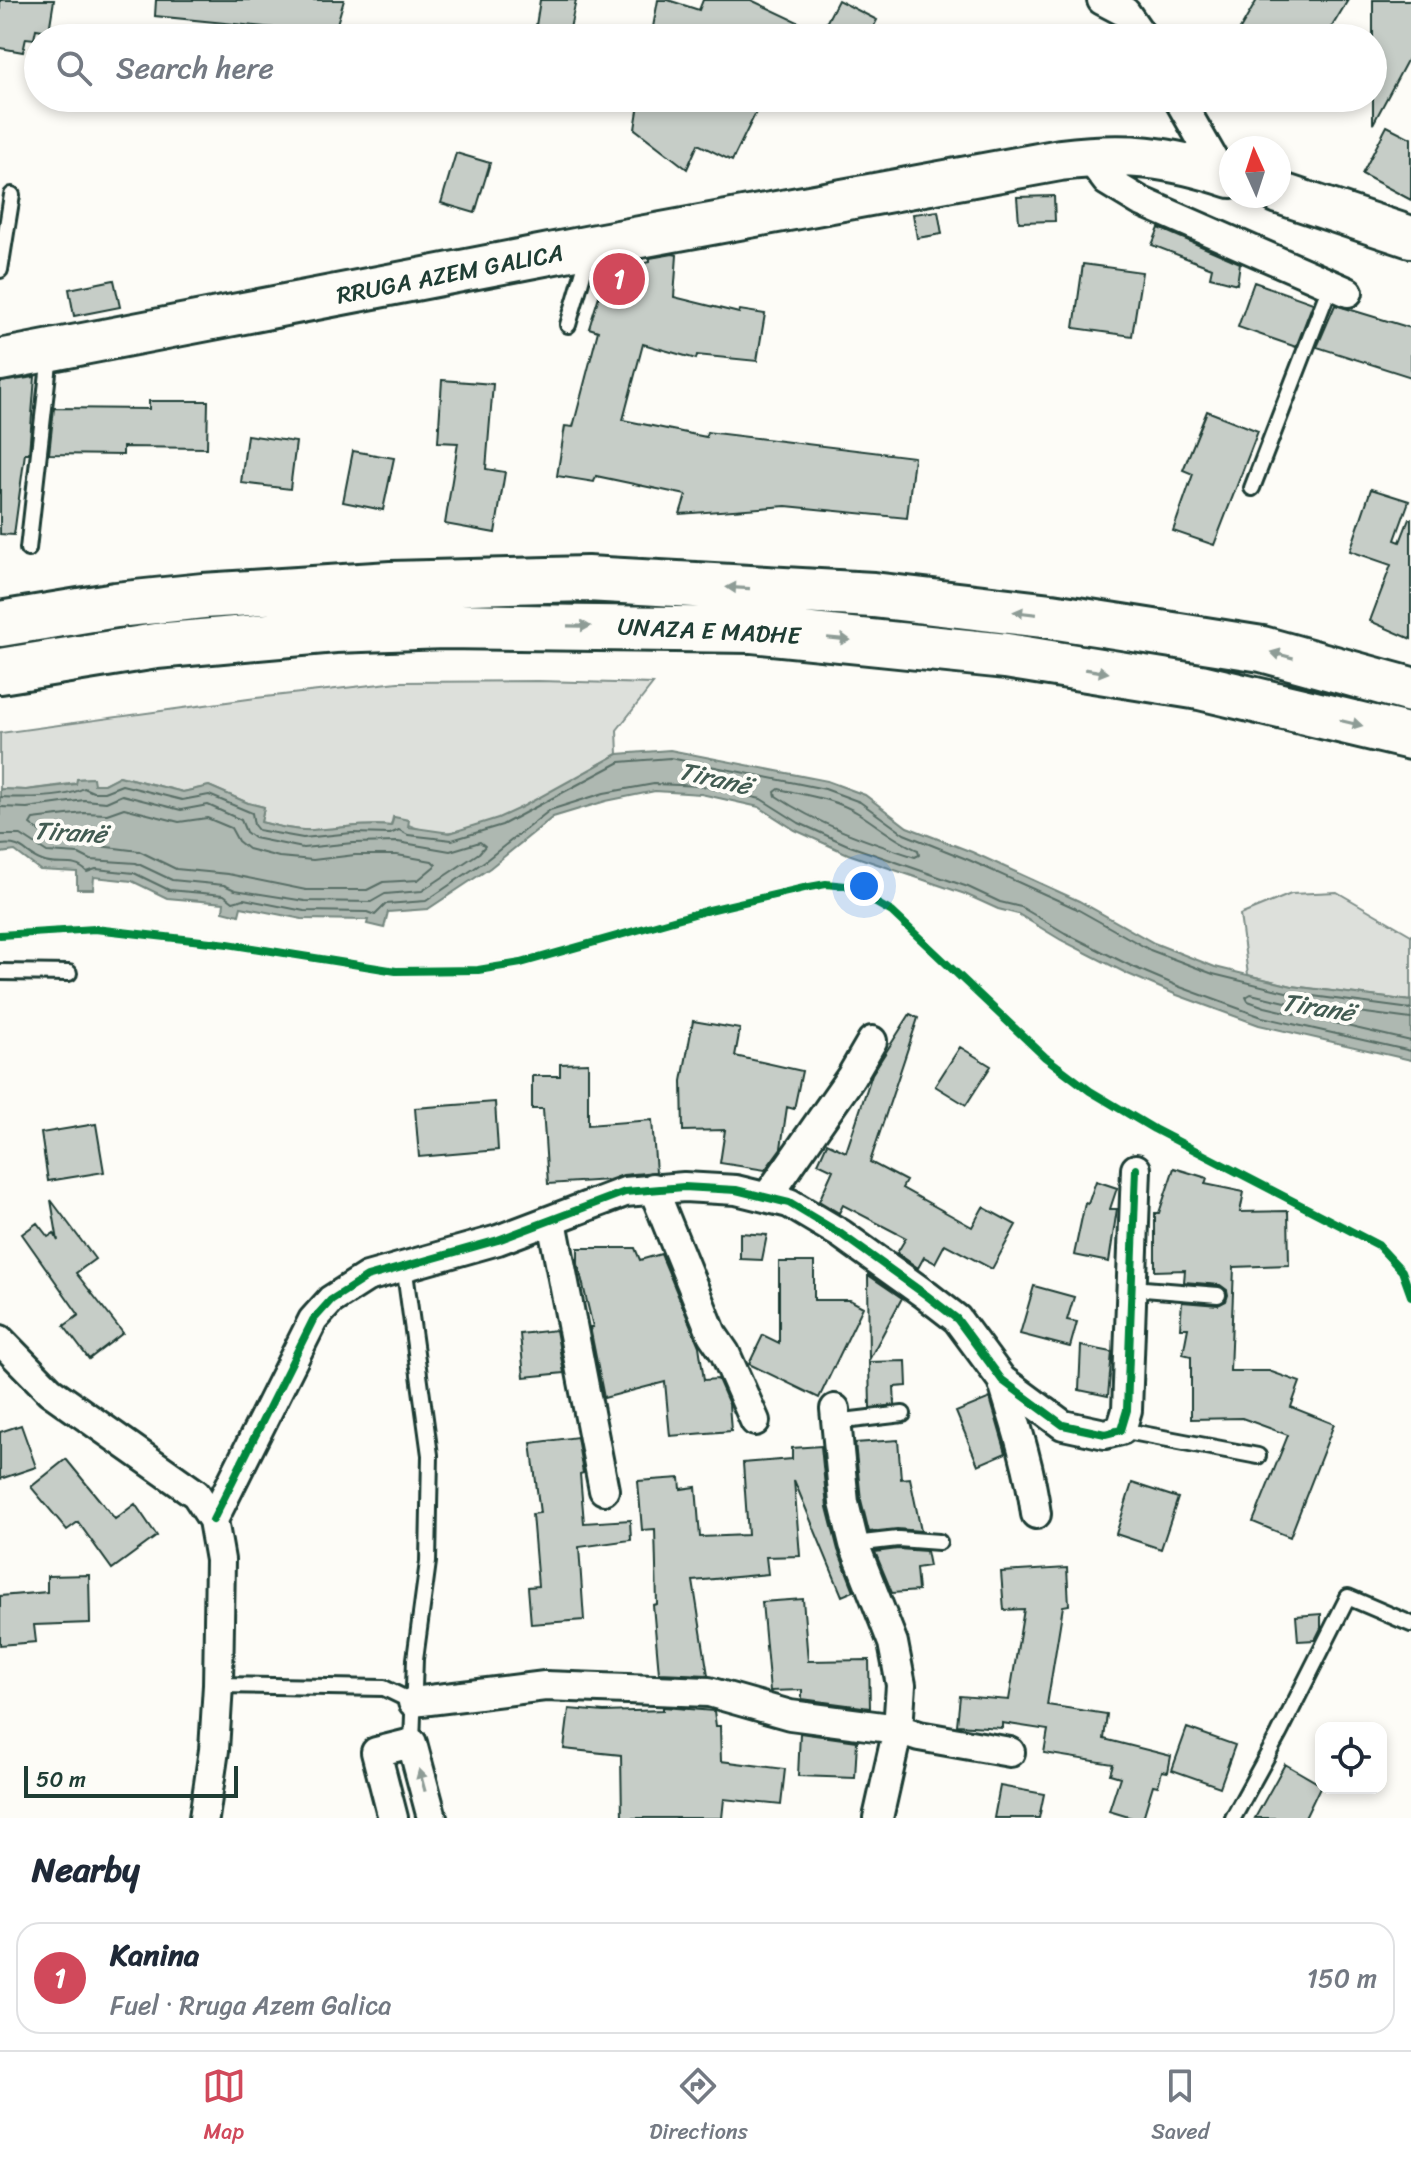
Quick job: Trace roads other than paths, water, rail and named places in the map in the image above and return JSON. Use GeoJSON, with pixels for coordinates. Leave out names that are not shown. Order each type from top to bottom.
{"type":"FeatureCollection","features":[{"type":"Feature","properties":{"kind":"highway"},"geometry":{"type":"LineString","coordinates":[[0,597],[143,579],[343,566],[430,567],[464,571],[484,580]]}},
{"type":"Feature","properties":{"kind":"highway","name":"UNAZA E MADHE"},"geometry":{"type":"LineString","coordinates":[[0,624],[116,605],[203,596],[484,580],[587,579],[873,595],[1036,614],[1262,649],[1411,690]]}},
{"type":"Feature","properties":{"kind":"highway","name":"UNAZA E MADHE"},"geometry":{"type":"LineString","coordinates":[[0,671],[156,646],[335,630],[444,626],[752,630],[1006,656],[1200,687],[1411,737]]}},
{"type":"Feature","properties":{"kind":"highway"},"geometry":{"type":"LineString","coordinates":[[0,695],[227,661],[457,644],[513,634],[532,627]]}},
{"type":"Feature","properties":{"kind":"main road","name":"RRUGA AZEM GALICA"},"geometry":{"type":"LineString","coordinates":[[0,360],[591,246],[1088,156],[1144,155],[1182,161],[1219,173]]}},
{"type":"Feature","properties":{"kind":"main road"},"geometry":{"type":"LineString","coordinates":[[1291,196],[1408,229]]}},
{"type":"Feature","properties":{"kind":"street"},"geometry":{"type":"LineString","coordinates":[[1102,0],[1125,12],[1133,24]]}},
{"type":"Feature","properties":{"kind":"street"},"geometry":{"type":"LineString","coordinates":[[1187,112],[1219,164]]}},
{"type":"Feature","properties":{"kind":"street"},"geometry":{"type":"LineString","coordinates":[[1088,156],[1107,181],[1140,201],[1339,289]]}},
{"type":"Feature","properties":{"kind":"street"},"geometry":{"type":"LineString","coordinates":[[768,1196],[851,1077],[872,1041]]}},
{"type":"Feature","properties":{"kind":"street"},"geometry":{"type":"LineString","coordinates":[[213,1520],[313,1320],[331,1300],[367,1277],[498,1240],[625,1192],[653,1188],[736,1190],[789,1203],[841,1234],[957,1319],[1002,1380],[1063,1425],[1105,1434],[1121,1430],[1127,1410],[1136,1169]]}},
{"type":"Feature","properties":{"kind":"street"},"geometry":{"type":"LineString","coordinates":[[653,1188],[712,1334],[725,1353],[755,1421]]}},
{"type":"Feature","properties":{"kind":"street"},"geometry":{"type":"LineString","coordinates":[[552,1221],[604,1490]]}},
{"type":"Feature","properties":{"kind":"street"},"geometry":{"type":"LineString","coordinates":[[0,1340],[50,1391],[196,1494],[213,1520],[220,1560],[218,1685],[214,1750],[204,1818]]}},
{"type":"Feature","properties":{"kind":"street"},"geometry":{"type":"LineString","coordinates":[[1002,1380],[1023,1447],[1036,1514]]}},
{"type":"Feature","properties":{"kind":"street"},"geometry":{"type":"LineString","coordinates":[[835,1415],[844,1503],[854,1544],[893,1643],[901,1685],[898,1729],[878,1818]]}},
{"type":"Feature","properties":{"kind":"street"},"geometry":{"type":"LineString","coordinates":[[413,1702],[545,1686],[709,1692],[790,1715],[898,1729],[919,1736],[1010,1752]]}},
{"type":"Feature","properties":{"kind":"street"},"geometry":{"type":"LineString","coordinates":[[393,1818],[376,1752],[412,1743],[432,1818]]}},
{"type":"Feature","properties":{"kind":"lane"},"geometry":{"type":"LineString","coordinates":[[0,270],[12,195]]}},
{"type":"Feature","properties":{"kind":"lane"},"geometry":{"type":"LineString","coordinates":[[568,325],[591,246]]}},
{"type":"Feature","properties":{"kind":"lane"},"geometry":{"type":"LineString","coordinates":[[1252,488],[1339,289]]}},
{"type":"Feature","properties":{"kind":"lane"},"geometry":{"type":"LineString","coordinates":[[28,549],[50,352]]}},
{"type":"Feature","properties":{"kind":"lane"},"geometry":{"type":"LineString","coordinates":[[0,972],[69,973]]}},
{"type":"Feature","properties":{"kind":"lane"},"geometry":{"type":"LineString","coordinates":[[404,1265],[430,1455],[428,1562],[415,1659],[412,1743]]}},
{"type":"Feature","properties":{"kind":"lane"},"geometry":{"type":"LineString","coordinates":[[1132,1288],[1218,1295]]}},
{"type":"Feature","properties":{"kind":"lane"},"geometry":{"type":"LineString","coordinates":[[835,1415],[903,1414]]}},
{"type":"Feature","properties":{"kind":"lane"},"geometry":{"type":"LineString","coordinates":[[1121,1430],[1258,1456]]}},
{"type":"Feature","properties":{"kind":"lane"},"geometry":{"type":"LineString","coordinates":[[854,1544],[898,1539],[939,1542]]}},
{"type":"Feature","properties":{"kind":"lane"},"geometry":{"type":"LineString","coordinates":[[1233,1818],[1348,1597],[1411,1624]]}},
{"type":"Feature","properties":{"kind":"lane"},"geometry":{"type":"LineString","coordinates":[[218,1685],[384,1688],[413,1702]]}},
{"type":"Feature","properties":{"kind":"water","name":"Tiranë"},"geometry":{"type":"Polygon","coordinates":[[[670,750],[827,781],[865,795],[907,827],[972,852],[1079,901],[1154,943],[1215,967],[1292,986],[1411,1001],[1411,1060],[1259,1025],[1177,995],[1061,940],[1018,914],[848,854],[795,830],[759,807],[701,794],[655,791],[606,801],[553,817],[490,868],[428,909],[388,912],[384,928],[367,924],[368,920],[302,919],[241,907],[239,915],[223,911],[224,903],[167,898],[132,881],[94,877],[93,889],[77,889],[77,872],[40,870],[15,851],[0,853],[0,789],[26,790],[76,784],[77,779],[93,778],[94,784],[104,784],[119,776],[183,792],[209,786],[264,807],[261,822],[286,828],[313,830],[391,826],[394,817],[409,820],[408,827],[450,833],[522,807],[618,754],[670,750]]]}},
{"type":"Feature","properties":{"kind":"place","name":"Kanina"},"geometry":{"type":"Point","coordinates":[619,279]}}]}
